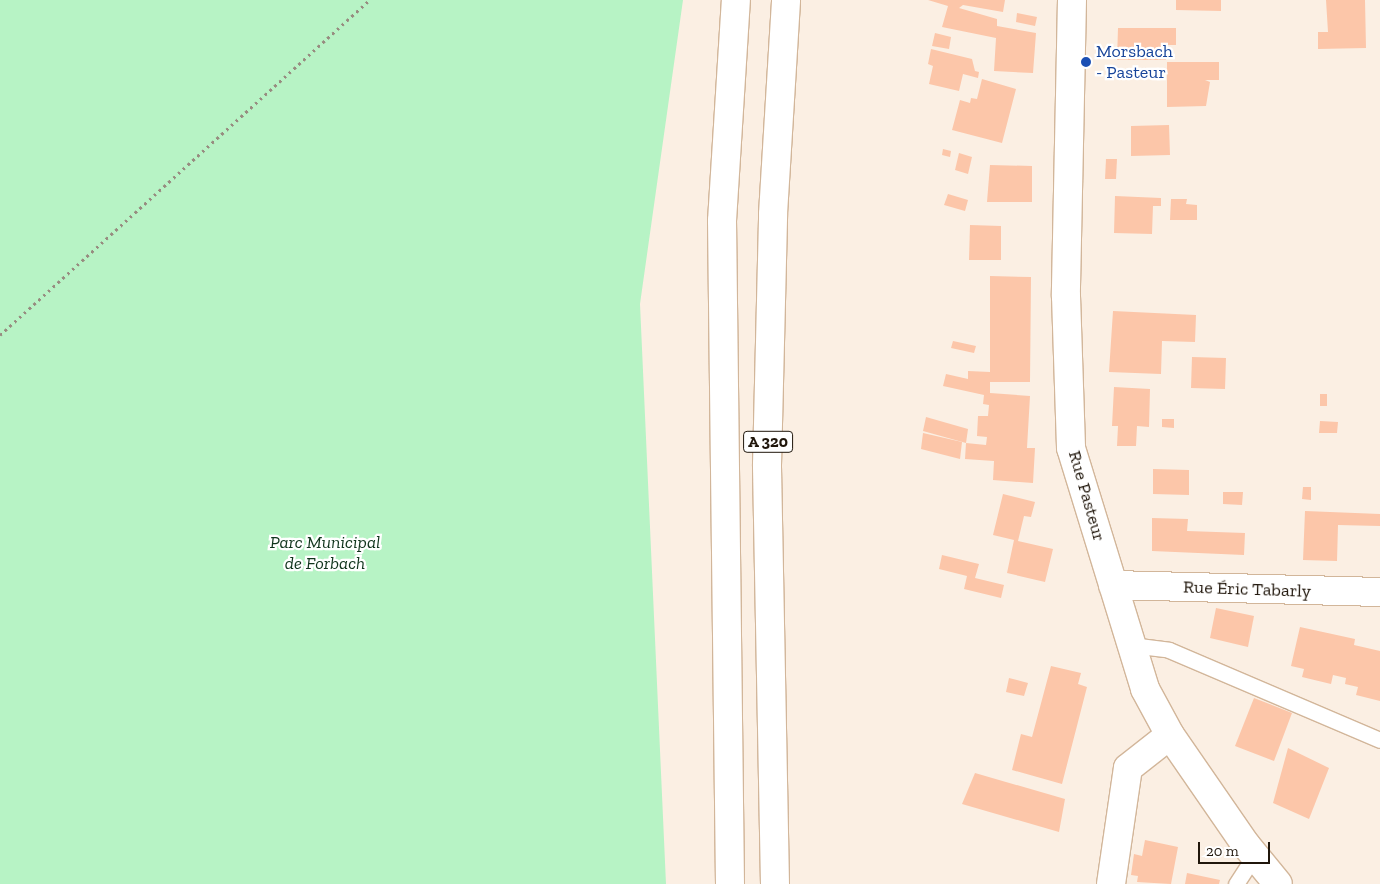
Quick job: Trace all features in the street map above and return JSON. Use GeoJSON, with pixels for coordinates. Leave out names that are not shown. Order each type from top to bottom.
{"type":"FeatureCollection","features":[{"type":"Feature","properties":{"kind":"main road","name":"A 320"},"geometry":{"type":"LineString","coordinates":[[730,884],[722,221],[736,0]]}},
{"type":"Feature","properties":{"kind":"main road","name":"A 320"},"geometry":{"type":"LineString","coordinates":[[776,884],[767,465],[773,214],[786,0]]}},
{"type":"Feature","properties":{"kind":"main road","name":"Rue Pasteur"},"geometry":{"type":"LineString","coordinates":[[1072,0],[1066,296],[1071,448],[1145,689],[1170,735],[1255,856],[1278,884]]}},
{"type":"Feature","properties":{"kind":"main road","name":"Rue Éric Tabarly"},"geometry":{"type":"LineString","coordinates":[[1113,585],[1380,592]]}},
{"type":"Feature","properties":{"kind":"main road"},"geometry":{"type":"LineString","coordinates":[[1111,884],[1128,768],[1170,735]]}},
{"type":"Feature","properties":{"kind":"lane"},"geometry":{"type":"LineString","coordinates":[[1132,645],[1169,650],[1380,740]]}},
{"type":"Feature","properties":{"kind":"lane"},"geometry":{"type":"LineString","coordinates":[[1236,884],[1255,856]]}},
{"type":"Feature","properties":{"kind":"path"},"geometry":{"type":"LineString","coordinates":[[0,335],[370,0]]}},
{"type":"Feature","properties":{"kind":"green space","name":"Parc Municipal de Forbach"},"geometry":{"type":"Polygon","coordinates":[[[0,0],[683,0],[640,304],[666,884],[0,884],[0,0]]]}},
{"type":"Feature","properties":{"kind":"building"},"geometry":{"type":"Polygon","coordinates":[[[928,0],[1005,0],[1003,12],[963,5],[959,8],[997,19],[997,26],[1036,33],[1033,73],[994,71],[996,38],[942,27],[948,6],[928,0]]]}},
{"type":"Feature","properties":{"kind":"building"},"geometry":{"type":"Polygon","coordinates":[[[1176,0],[1221,0],[1221,11],[1176,10],[1176,0]]]}},
{"type":"Feature","properties":{"kind":"building"},"geometry":{"type":"Polygon","coordinates":[[[1326,0],[1365,0],[1366,48],[1318,49],[1318,32],[1328,32],[1326,0]]]}},
{"type":"Feature","properties":{"kind":"building"},"geometry":{"type":"Polygon","coordinates":[[[1017,13],[1037,17],[1035,26],[1016,22],[1017,13]]]}},
{"type":"Feature","properties":{"kind":"building"},"geometry":{"type":"Polygon","coordinates":[[[1118,28],[1176,28],[1176,45],[1166,45],[1166,60],[1117,60],[1118,28]]]}},
{"type":"Feature","properties":{"kind":"building"},"geometry":{"type":"Polygon","coordinates":[[[935,33],[951,37],[949,49],[932,46],[935,33]]]}},
{"type":"Feature","properties":{"kind":"building"},"geometry":{"type":"Polygon","coordinates":[[[931,49],[972,59],[975,71],[979,72],[978,78],[963,74],[959,91],[929,84],[933,66],[928,64],[931,49]]]}},
{"type":"Feature","properties":{"kind":"building"},"geometry":{"type":"Polygon","coordinates":[[[1167,62],[1219,62],[1219,80],[1205,80],[1210,82],[1206,106],[1167,107],[1167,62]]]}},
{"type":"Feature","properties":{"kind":"building"},"geometry":{"type":"Polygon","coordinates":[[[982,79],[1016,89],[1002,143],[952,130],[960,100],[970,103],[971,98],[977,99],[982,79]]]}},
{"type":"Feature","properties":{"kind":"building"},"geometry":{"type":"Polygon","coordinates":[[[1169,125],[1170,155],[1131,156],[1131,126],[1169,125]]]}},
{"type":"Feature","properties":{"kind":"building"},"geometry":{"type":"Polygon","coordinates":[[[943,149],[951,151],[950,157],[942,155],[943,149]]]}},
{"type":"Feature","properties":{"kind":"building"},"geometry":{"type":"Polygon","coordinates":[[[959,153],[972,157],[968,174],[955,170],[959,153]]]}},
{"type":"Feature","properties":{"kind":"building"},"geometry":{"type":"Polygon","coordinates":[[[1106,159],[1117,159],[1116,179],[1105,179],[1106,159]]]}},
{"type":"Feature","properties":{"kind":"building"},"geometry":{"type":"Polygon","coordinates":[[[990,165],[1032,166],[1032,202],[987,202],[990,165]]]}},
{"type":"Feature","properties":{"kind":"building"},"geometry":{"type":"Polygon","coordinates":[[[948,194],[968,200],[965,211],[944,205],[948,194]]]}},
{"type":"Feature","properties":{"kind":"building"},"geometry":{"type":"Polygon","coordinates":[[[1115,196],[1161,198],[1161,206],[1153,206],[1152,234],[1114,233],[1115,196]]]}},
{"type":"Feature","properties":{"kind":"building"},"geometry":{"type":"Polygon","coordinates":[[[1171,199],[1187,199],[1186,204],[1197,205],[1197,220],[1170,220],[1171,199]]]}},
{"type":"Feature","properties":{"kind":"building"},"geometry":{"type":"Polygon","coordinates":[[[970,225],[1001,226],[1001,260],[969,260],[970,225]]]}},
{"type":"Feature","properties":{"kind":"building"},"geometry":{"type":"Polygon","coordinates":[[[990,276],[1031,277],[1030,382],[990,382],[990,393],[1030,396],[1027,448],[1035,448],[1033,483],[993,480],[994,461],[965,459],[966,443],[986,445],[987,437],[977,436],[978,416],[988,416],[989,405],[983,404],[984,395],[943,386],[946,374],[968,379],[968,371],[990,372],[990,276]]]}},
{"type":"Feature","properties":{"kind":"building"},"geometry":{"type":"Polygon","coordinates":[[[1113,311],[1196,315],[1195,342],[1162,341],[1161,374],[1109,372],[1113,311]]]}},
{"type":"Feature","properties":{"kind":"building"},"geometry":{"type":"Polygon","coordinates":[[[953,341],[976,346],[974,353],[951,348],[953,341]]]}},
{"type":"Feature","properties":{"kind":"building"},"geometry":{"type":"Polygon","coordinates":[[[1192,357],[1226,358],[1225,389],[1191,388],[1192,357]]]}},
{"type":"Feature","properties":{"kind":"building"},"geometry":{"type":"Polygon","coordinates":[[[1114,387],[1150,389],[1149,427],[1137,426],[1136,446],[1117,446],[1118,426],[1112,426],[1114,387]]]}},
{"type":"Feature","properties":{"kind":"building"},"geometry":{"type":"Polygon","coordinates":[[[1320,394],[1327,394],[1327,406],[1320,406],[1320,394]]]}},
{"type":"Feature","properties":{"kind":"building"},"geometry":{"type":"Polygon","coordinates":[[[926,417],[968,429],[966,443],[923,431],[926,417]]]}},
{"type":"Feature","properties":{"kind":"building"},"geometry":{"type":"Polygon","coordinates":[[[1162,419],[1174,419],[1174,428],[1162,427],[1162,419]]]}},
{"type":"Feature","properties":{"kind":"building"},"geometry":{"type":"Polygon","coordinates":[[[1320,421],[1338,422],[1337,433],[1319,433],[1320,421]]]}},
{"type":"Feature","properties":{"kind":"building"},"geometry":{"type":"Polygon","coordinates":[[[923,433],[962,442],[960,459],[921,449],[923,433]]]}},
{"type":"Feature","properties":{"kind":"building"},"geometry":{"type":"Polygon","coordinates":[[[1153,469],[1189,470],[1189,495],[1153,494],[1153,469]]]}},
{"type":"Feature","properties":{"kind":"building"},"geometry":{"type":"Polygon","coordinates":[[[1303,487],[1311,487],[1311,500],[1302,499],[1303,487]]]}},
{"type":"Feature","properties":{"kind":"building"},"geometry":{"type":"Polygon","coordinates":[[[1223,492],[1243,492],[1242,505],[1223,504],[1223,492]]]}},
{"type":"Feature","properties":{"kind":"building"},"geometry":{"type":"Polygon","coordinates":[[[1003,494],[1035,502],[1031,517],[1024,516],[1018,541],[1053,549],[1045,582],[1007,573],[1014,540],[993,535],[1003,494]]]}},
{"type":"Feature","properties":{"kind":"building"},"geometry":{"type":"Polygon","coordinates":[[[1305,511],[1380,514],[1380,526],[1338,525],[1337,561],[1303,560],[1305,511]]]}},
{"type":"Feature","properties":{"kind":"building"},"geometry":{"type":"Polygon","coordinates":[[[1152,518],[1188,519],[1187,531],[1245,533],[1244,555],[1152,551],[1152,518]]]}},
{"type":"Feature","properties":{"kind":"building"},"geometry":{"type":"Polygon","coordinates":[[[942,555],[979,564],[975,578],[1004,585],[1001,598],[964,589],[967,576],[939,569],[942,555]]]}},
{"type":"Feature","properties":{"kind":"building"},"geometry":{"type":"Polygon","coordinates":[[[1216,608],[1254,616],[1248,647],[1210,638],[1216,608]]]}},
{"type":"Feature","properties":{"kind":"building"},"geometry":{"type":"Polygon","coordinates":[[[1300,627],[1355,639],[1354,645],[1380,651],[1380,701],[1356,695],[1358,687],[1345,684],[1346,678],[1333,675],[1331,684],[1302,677],[1304,669],[1291,666],[1300,627]]]}},
{"type":"Feature","properties":{"kind":"building"},"geometry":{"type":"Polygon","coordinates":[[[1051,666],[1081,673],[1078,684],[1087,687],[1062,784],[1012,770],[1021,734],[1032,737],[1051,666]]]}},
{"type":"Feature","properties":{"kind":"building"},"geometry":{"type":"Polygon","coordinates":[[[1009,678],[1028,683],[1024,696],[1006,692],[1009,678]]]}},
{"type":"Feature","properties":{"kind":"building"},"geometry":{"type":"Polygon","coordinates":[[[1254,698],[1292,713],[1274,761],[1235,746],[1254,698]]]}},
{"type":"Feature","properties":{"kind":"building"},"geometry":{"type":"Polygon","coordinates":[[[1288,748],[1329,768],[1309,819],[1273,803],[1288,748]]]}},
{"type":"Feature","properties":{"kind":"building"},"geometry":{"type":"Polygon","coordinates":[[[975,773],[1065,799],[1059,832],[962,804],[975,773]]]}},
{"type":"Feature","properties":{"kind":"building"},"geometry":{"type":"Polygon","coordinates":[[[1145,840],[1178,847],[1171,884],[1137,882],[1138,876],[1131,875],[1134,854],[1142,856],[1145,840]]]}},
{"type":"Feature","properties":{"kind":"building"},"geometry":{"type":"Polygon","coordinates":[[[1187,873],[1220,880],[1219,884],[1185,884],[1187,873]]]}},
{"type":"Feature","properties":{"kind":"place","name":"Morsbach - Pasteur"},"geometry":{"type":"Point","coordinates":[1086,62]}}]}
